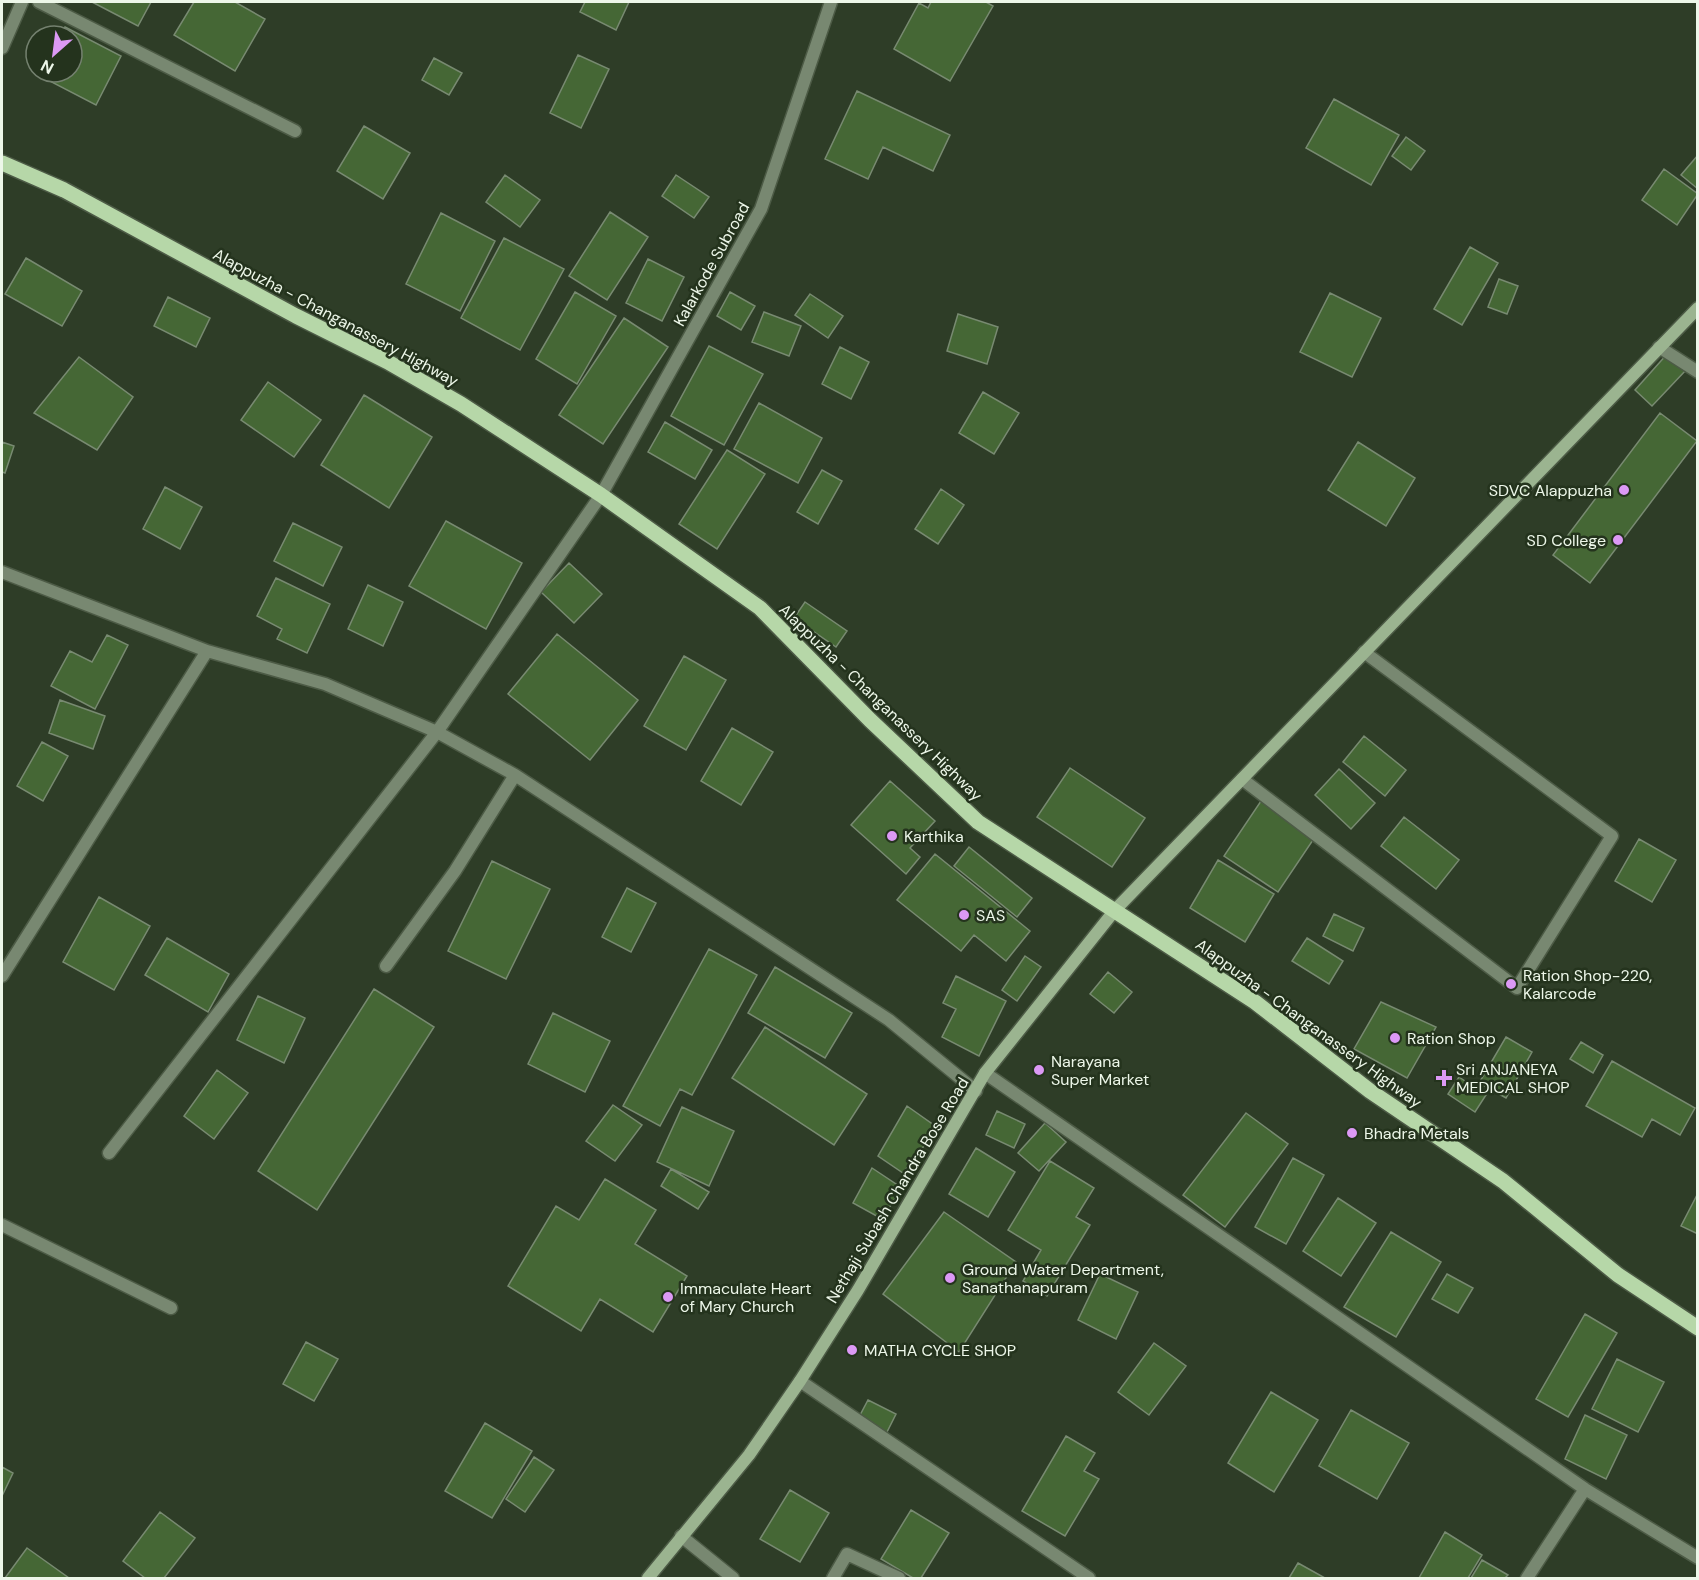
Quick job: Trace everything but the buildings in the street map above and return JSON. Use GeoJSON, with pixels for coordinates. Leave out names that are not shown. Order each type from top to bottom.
{"type":"FeatureCollection","features":[{"type":"Feature","properties":{"kind":"main road","name":"Alappuzha - Changanassery Highway"},"geometry":{"type":"LineString","coordinates":[[2,163],[64,190],[297,316],[388,362],[461,404],[601,495],[760,608],[870,720],[978,822],[1255,1002],[1370,1091],[1503,1181],[1618,1275],[1698,1328]]}},
{"type":"Feature","properties":{"kind":"main road","name":"Nethaji Subash Chandra Bose Road"},"geometry":{"type":"LineString","coordinates":[[648,1578],[749,1455],[800,1381],[858,1290],[985,1073],[1115,910],[1698,308]]}},
{"type":"Feature","properties":{"kind":"street"},"geometry":{"type":"LineString","coordinates":[[2,48],[22,2]]}},
{"type":"Feature","properties":{"kind":"street"},"geometry":{"type":"LineString","coordinates":[[39,2],[294,131]]}},
{"type":"Feature","properties":{"kind":"street","name":"Kalarkode Subroad"},"geometry":{"type":"LineString","coordinates":[[109,1153],[437,732],[601,495],[761,209],[831,2]]}},
{"type":"Feature","properties":{"kind":"street"},"geometry":{"type":"LineString","coordinates":[[1659,347],[1698,372]]}},
{"type":"Feature","properties":{"kind":"street"},"geometry":{"type":"LineString","coordinates":[[2,572],[207,651],[326,684],[437,732],[515,775],[889,1020],[976,1091]]}},
{"type":"Feature","properties":{"kind":"street"},"geometry":{"type":"LineString","coordinates":[[2,976],[207,651]]}},
{"type":"Feature","properties":{"kind":"street"},"geometry":{"type":"LineString","coordinates":[[1242,779],[1517,988],[1612,836],[1364,652]]}},
{"type":"Feature","properties":{"kind":"street"},"geometry":{"type":"LineString","coordinates":[[386,966],[455,871],[515,775]]}},
{"type":"Feature","properties":{"kind":"street"},"geometry":{"type":"LineString","coordinates":[[985,1073],[1585,1489],[1698,1558]]}},
{"type":"Feature","properties":{"kind":"street"},"geometry":{"type":"LineString","coordinates":[[2,1226],[171,1308]]}},
{"type":"Feature","properties":{"kind":"street"},"geometry":{"type":"LineString","coordinates":[[800,1381],[1089,1578]]}},
{"type":"Feature","properties":{"kind":"street"},"geometry":{"type":"LineString","coordinates":[[1527,1578],[1585,1489]]}},
{"type":"Feature","properties":{"kind":"street"},"geometry":{"type":"LineString","coordinates":[[681,1536],[733,1578]]}},
{"type":"Feature","properties":{"kind":"street"},"geometry":{"type":"LineString","coordinates":[[833,1578],[847,1554],[899,1578]]}},
{"type":"Feature","properties":{"kind":"place","name":"SDVC Alappuzha"},"geometry":{"type":"Point","coordinates":[1624,490]}},
{"type":"Feature","properties":{"kind":"place","name":"SD College"},"geometry":{"type":"Point","coordinates":[1618,540]}},
{"type":"Feature","properties":{"kind":"place","name":"Karthika"},"geometry":{"type":"Point","coordinates":[892,836]}},
{"type":"Feature","properties":{"kind":"place","name":"SAS"},"geometry":{"type":"Point","coordinates":[964,915]}},
{"type":"Feature","properties":{"kind":"place","name":"Ration Shop-220, Kalarcode"},"geometry":{"type":"Point","coordinates":[1511,984]}},
{"type":"Feature","properties":{"kind":"place","name":"Ration Shop"},"geometry":{"type":"Point","coordinates":[1395,1038]}},
{"type":"Feature","properties":{"kind":"place","name":"Narayana Super Market"},"geometry":{"type":"Point","coordinates":[1039,1070]}},
{"type":"Feature","properties":{"kind":"place","name":"Sri ANJANEYA MEDICAL SHOP"},"geometry":{"type":"Point","coordinates":[1444,1078]}},
{"type":"Feature","properties":{"kind":"place","name":"Bhadra Metals"},"geometry":{"type":"Point","coordinates":[1352,1133]}},
{"type":"Feature","properties":{"kind":"place","name":"Ground Water Department, Sanathanapuram"},"geometry":{"type":"Point","coordinates":[950,1278]}},
{"type":"Feature","properties":{"kind":"place","name":"Immaculate Heart of Mary Church"},"geometry":{"type":"Point","coordinates":[668,1297]}},
{"type":"Feature","properties":{"kind":"place","name":"MATHA CYCLE SHOP"},"geometry":{"type":"Point","coordinates":[852,1350]}}]}
